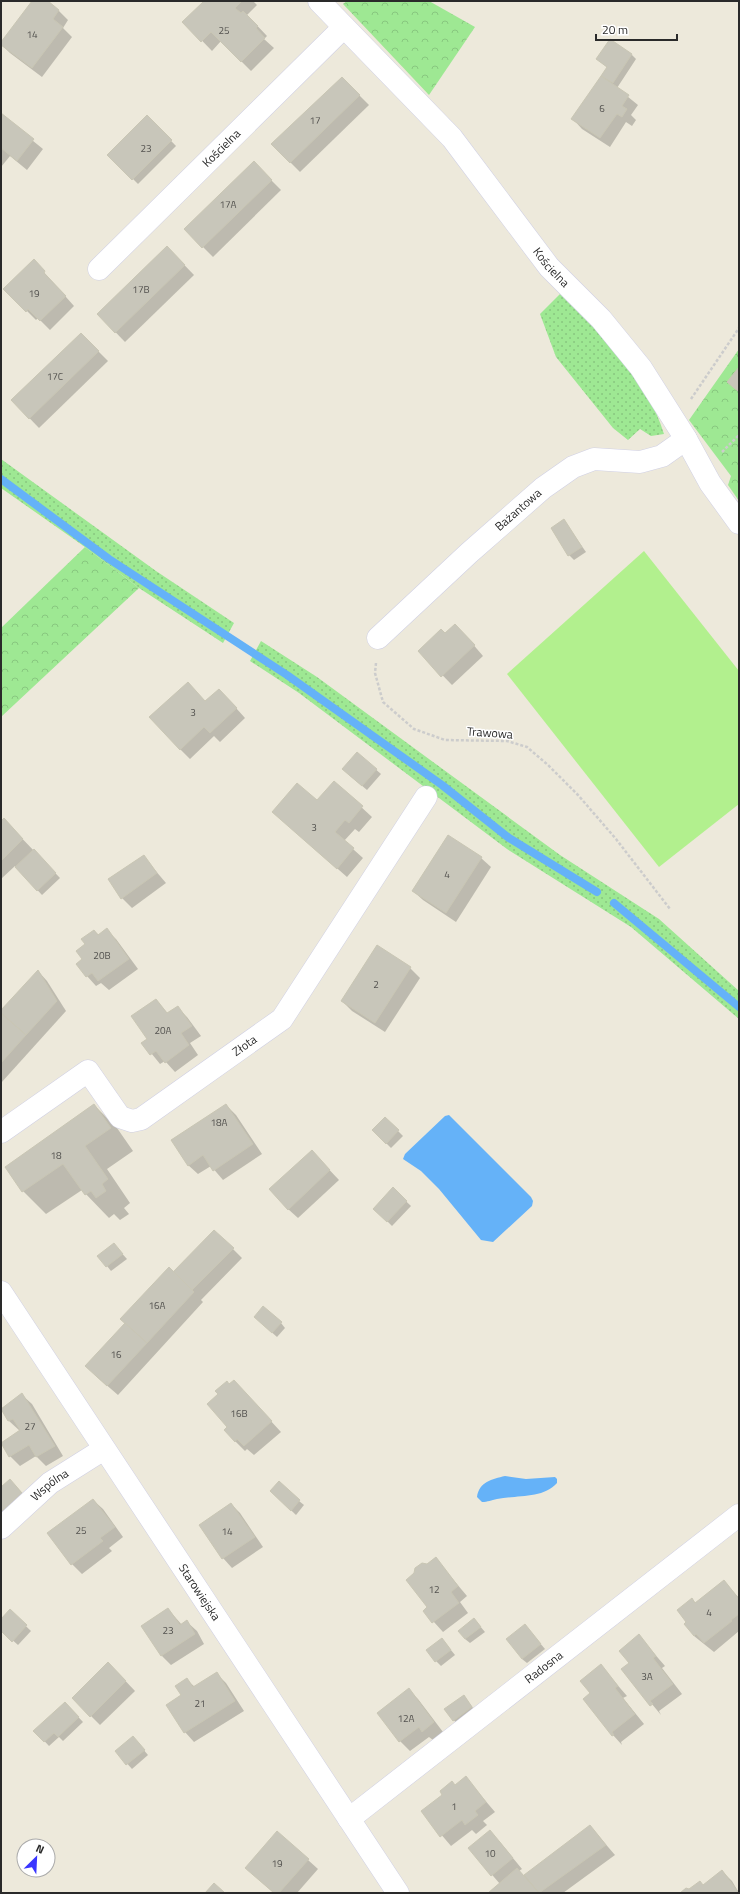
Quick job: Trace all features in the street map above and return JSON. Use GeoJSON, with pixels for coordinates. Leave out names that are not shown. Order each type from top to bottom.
{"type":"FeatureCollection","features":[{"type":"Feature","properties":{"kind":"street","name":"Kościelna"},"geometry":{"type":"LineString","coordinates":[[319,1],[452,138],[549,267],[600,319],[641,368],[681,430],[710,483],[739,523]]}},
{"type":"Feature","properties":{"kind":"street","name":"Kościelna"},"geometry":{"type":"LineString","coordinates":[[99,270],[344,27]]}},
{"type":"Feature","properties":{"kind":"street","name":"Bażantowa"},"geometry":{"type":"LineString","coordinates":[[378,638],[469,553],[543,488],[573,467],[594,459],[640,462],[662,456],[681,430]]}},
{"type":"Feature","properties":{"kind":"street","name":"Złota"},"geometry":{"type":"LineString","coordinates":[[1,1132],[88,1071],[120,1117],[132,1121],[141,1119],[282,1019],[426,797]]}},
{"type":"Feature","properties":{"kind":"street","name":"Starowiejska"},"geometry":{"type":"LineString","coordinates":[[1,1292],[398,1893]]}},
{"type":"Feature","properties":{"kind":"street","name":"Wspólna"},"geometry":{"type":"LineString","coordinates":[[1,1528],[50,1483],[104,1449]]}},
{"type":"Feature","properties":{"kind":"street","name":"Radosna"},"geometry":{"type":"LineString","coordinates":[[349,1819],[739,1515]]}},
{"type":"Feature","properties":{"kind":"path"},"geometry":{"type":"LineString","coordinates":[[681,430],[739,328]]}},
{"type":"Feature","properties":{"kind":"path","name":"Trawowa"},"geometry":{"type":"LineString","coordinates":[[378,638],[375,673],[383,702],[414,729],[445,740],[507,741],[527,747],[548,765],[578,795],[616,839],[670,909]]}},
{"type":"Feature","properties":{"kind":"green space"},"geometry":{"type":"Polygon","coordinates":[[[347,1],[429,1],[475,27],[429,95],[343,4],[347,1]]]}},
{"type":"Feature","properties":{"kind":"green space"},"geometry":{"type":"Polygon","coordinates":[[[562,292],[607,340],[635,375],[656,413],[664,434],[651,436],[640,429],[628,440],[613,428],[556,357],[540,314],[562,292]]]}},
{"type":"Feature","properties":{"kind":"green space"},"geometry":{"type":"Polygon","coordinates":[[[739,349],[739,501],[728,485],[731,476],[689,420],[739,349]]]}},
{"type":"Feature","properties":{"kind":"green space"},"geometry":{"type":"Polygon","coordinates":[[[1,459],[156,571],[234,623],[223,643],[139,588],[85,547],[1,488],[1,459]]]}},
{"type":"Feature","properties":{"kind":"green space"},"geometry":{"type":"Polygon","coordinates":[[[85,547],[139,588],[1,717],[1,628],[85,547]]]}},
{"type":"Feature","properties":{"kind":"green space"},"geometry":{"type":"Polygon","coordinates":[[[644,551],[739,671],[739,804],[659,867],[507,674],[644,551]]]}},
{"type":"Feature","properties":{"kind":"green space"},"geometry":{"type":"Polygon","coordinates":[[[261,641],[317,677],[560,855],[659,919],[739,991],[739,1019],[631,927],[507,849],[299,693],[250,661],[261,641]]]}},
{"type":"Feature","properties":{"kind":"water"},"geometry":{"type":"Polygon","coordinates":[[[449,1115],[531,1197],[533,1201],[532,1206],[493,1242],[481,1240],[439,1189],[421,1171],[403,1159],[405,1154],[445,1116],[449,1115]]]}},
{"type":"Feature","properties":{"kind":"water"},"geometry":{"type":"Polygon","coordinates":[[[505,1476],[526,1479],[555,1477],[557,1479],[557,1483],[544,1492],[529,1496],[495,1499],[486,1502],[482,1502],[477,1497],[480,1488],[487,1482],[505,1476]]]}},
{"type":"Feature","properties":{"kind":"building"},"geometry":{"type":"Polygon","coordinates":[[[32,1],[48,1],[59,10],[53,19],[63,27],[32,68],[1,45],[1,42],[32,1]]]}},
{"type":"Feature","properties":{"kind":"building"},"geometry":{"type":"Polygon","coordinates":[[[204,1],[242,1],[235,8],[241,13],[243,11],[258,26],[256,28],[265,38],[241,62],[211,32],[201,42],[182,22],[204,1]]]}},
{"type":"Feature","properties":{"kind":"building"},"geometry":{"type":"Polygon","coordinates":[[[610,39],[632,54],[613,83],[601,76],[607,67],[596,59],[610,39]]]}},
{"type":"Feature","properties":{"kind":"building"},"geometry":{"type":"Polygon","coordinates":[[[601,76],[629,95],[622,106],[627,109],[622,117],[617,114],[600,138],[571,119],[601,76]]]}},
{"type":"Feature","properties":{"kind":"building"},"geometry":{"type":"Polygon","coordinates":[[[342,77],[360,95],[290,163],[271,144],[342,77]]]}},
{"type":"Feature","properties":{"kind":"building"},"geometry":{"type":"Polygon","coordinates":[[[1,113],[34,139],[17,161],[1,148],[1,113]]]}},
{"type":"Feature","properties":{"kind":"building"},"geometry":{"type":"Polygon","coordinates":[[[147,115],[172,140],[132,180],[107,155],[147,115]]]}},
{"type":"Feature","properties":{"kind":"building"},"geometry":{"type":"Polygon","coordinates":[[[254,161],[272,180],[202,248],[184,229],[254,161]]]}},
{"type":"Feature","properties":{"kind":"building"},"geometry":{"type":"Polygon","coordinates":[[[167,246],[185,265],[115,333],[97,314],[167,246]]]}},
{"type":"Feature","properties":{"kind":"building"},"geometry":{"type":"Polygon","coordinates":[[[34,259],[45,271],[44,273],[66,296],[40,321],[28,309],[26,312],[3,289],[34,259]]]}},
{"type":"Feature","properties":{"kind":"building"},"geometry":{"type":"Polygon","coordinates":[[[81,333],[99,351],[29,419],[11,400],[81,333]]]}},
{"type":"Feature","properties":{"kind":"building"},"geometry":{"type":"Polygon","coordinates":[[[739,367],[739,392],[727,382],[739,367]]]}},
{"type":"Feature","properties":{"kind":"building"},"geometry":{"type":"Polygon","coordinates":[[[564,519],[582,547],[568,556],[551,528],[564,519]]]}},
{"type":"Feature","properties":{"kind":"building"},"geometry":{"type":"Polygon","coordinates":[[[455,624],[475,645],[441,677],[418,651],[441,629],[445,633],[455,624]]]}},
{"type":"Feature","properties":{"kind":"building"},"geometry":{"type":"Polygon","coordinates":[[[188,682],[205,701],[219,689],[237,708],[210,733],[204,727],[180,750],[149,717],[188,682]]]}},
{"type":"Feature","properties":{"kind":"building"},"geometry":{"type":"Polygon","coordinates":[[[357,752],[377,769],[362,786],[342,769],[357,752]]]}},
{"type":"Feature","properties":{"kind":"building"},"geometry":{"type":"Polygon","coordinates":[[[334,781],[363,806],[349,823],[345,820],[335,832],[354,848],[337,869],[272,812],[297,783],[317,800],[334,781]]]}},
{"type":"Feature","properties":{"kind":"building"},"geometry":{"type":"Polygon","coordinates":[[[4,818],[23,839],[1,861],[1,819],[2,820],[4,818]]]}},
{"type":"Feature","properties":{"kind":"building"},"geometry":{"type":"Polygon","coordinates":[[[448,835],[482,857],[446,913],[412,891],[448,835]]]}},
{"type":"Feature","properties":{"kind":"building"},"geometry":{"type":"Polygon","coordinates":[[[34,849],[56,873],[37,891],[15,867],[34,849]]]}},
{"type":"Feature","properties":{"kind":"building"},"geometry":{"type":"Polygon","coordinates":[[[144,855],[157,873],[121,899],[108,879],[144,855]]]}},
{"type":"Feature","properties":{"kind":"building"},"geometry":{"type":"Polygon","coordinates":[[[107,928],[129,959],[98,981],[92,973],[86,977],[76,964],[82,959],[76,951],[85,944],[81,939],[94,930],[98,935],[107,928]]]}},
{"type":"Feature","properties":{"kind":"building"},"geometry":{"type":"Polygon","coordinates":[[[377,945],[411,967],[375,1023],[341,1001],[377,945]]]}},
{"type":"Feature","properties":{"kind":"building"},"geometry":{"type":"Polygon","coordinates":[[[38,970],[57,1001],[26,1035],[1,1013],[1,1010],[38,970]]]}},
{"type":"Feature","properties":{"kind":"building"},"geometry":{"type":"Polygon","coordinates":[[[156,999],[167,1013],[178,1006],[192,1026],[181,1033],[189,1045],[165,1063],[156,1051],[150,1055],[141,1043],[147,1039],[131,1016],[156,999]]]}},
{"type":"Feature","properties":{"kind":"building"},"geometry":{"type":"Polygon","coordinates":[[[1,1013],[26,1035],[1,1063],[1,1013]]]}},
{"type":"Feature","properties":{"kind":"building"},"geometry":{"type":"Polygon","coordinates":[[[94,1104],[111,1128],[85,1146],[108,1179],[102,1184],[106,1191],[96,1198],[91,1191],[85,1195],[63,1164],[22,1192],[5,1167],[94,1104]]]}},
{"type":"Feature","properties":{"kind":"building"},"geometry":{"type":"Polygon","coordinates":[[[226,1104],[253,1144],[213,1171],[203,1155],[188,1166],[171,1140],[226,1104]]]}},
{"type":"Feature","properties":{"kind":"building"},"geometry":{"type":"Polygon","coordinates":[[[385,1117],[399,1130],[386,1144],[372,1130],[385,1117]]]}},
{"type":"Feature","properties":{"kind":"building"},"geometry":{"type":"Polygon","coordinates":[[[312,1150],[330,1170],[288,1210],[269,1189],[312,1150]]]}},
{"type":"Feature","properties":{"kind":"building"},"geometry":{"type":"Polygon","coordinates":[[[393,1187],[407,1201],[387,1222],[373,1209],[393,1187]]]}},
{"type":"Feature","properties":{"kind":"building"},"geometry":{"type":"Polygon","coordinates":[[[214,1230],[234,1248],[192,1290],[173,1272],[214,1230]]]}},
{"type":"Feature","properties":{"kind":"building"},"geometry":{"type":"Polygon","coordinates":[[[114,1243],[123,1254],[106,1267],[97,1256],[114,1243]]]}},
{"type":"Feature","properties":{"kind":"building"},"geometry":{"type":"Polygon","coordinates":[[[169,1267],[194,1292],[147,1343],[120,1319],[169,1267]]]}},
{"type":"Feature","properties":{"kind":"building"},"geometry":{"type":"Polygon","coordinates":[[[263,1306],[282,1322],[272,1333],[254,1317],[263,1306]]]}},
{"type":"Feature","properties":{"kind":"building"},"geometry":{"type":"Polygon","coordinates":[[[125,1323],[147,1343],[107,1386],[85,1366],[125,1323]]]}},
{"type":"Feature","properties":{"kind":"building"},"geometry":{"type":"Polygon","coordinates":[[[234,1380],[272,1421],[244,1446],[237,1439],[235,1442],[224,1430],[227,1427],[207,1404],[218,1394],[215,1391],[227,1381],[229,1384],[234,1380]]]}},
{"type":"Feature","properties":{"kind":"building"},"geometry":{"type":"Polygon","coordinates":[[[22,1393],[55,1446],[36,1457],[29,1445],[9,1457],[1,1443],[20,1430],[13,1419],[8,1421],[1,1409],[22,1393]]]}},
{"type":"Feature","properties":{"kind":"building"},"geometry":{"type":"Polygon","coordinates":[[[10,1479],[22,1493],[1,1512],[1,1487],[10,1479]]]}},
{"type":"Feature","properties":{"kind":"building"},"geometry":{"type":"Polygon","coordinates":[[[279,1481],[300,1500],[291,1511],[270,1491],[279,1481]]]}},
{"type":"Feature","properties":{"kind":"building"},"geometry":{"type":"Polygon","coordinates":[[[93,1499],[115,1527],[100,1538],[103,1541],[71,1565],[47,1533],[93,1499]]]}},
{"type":"Feature","properties":{"kind":"building"},"geometry":{"type":"Polygon","coordinates":[[[231,1503],[255,1537],[222,1559],[199,1525],[231,1503]]]}},
{"type":"Feature","properties":{"kind":"building"},"geometry":{"type":"Polygon","coordinates":[[[436,1557],[458,1586],[451,1592],[459,1603],[432,1623],[423,1611],[427,1607],[406,1580],[414,1573],[415,1568],[422,1563],[427,1564],[436,1557]]]}},
{"type":"Feature","properties":{"kind":"building"},"geometry":{"type":"Polygon","coordinates":[[[724,1580],[739,1599],[739,1614],[704,1643],[696,1634],[694,1636],[684,1624],[686,1622],[677,1610],[692,1598],[695,1603],[724,1580]]]}},
{"type":"Feature","properties":{"kind":"building"},"geometry":{"type":"Polygon","coordinates":[[[168,1608],[180,1625],[187,1620],[195,1634],[161,1656],[141,1626],[168,1608]]]}},
{"type":"Feature","properties":{"kind":"building"},"geometry":{"type":"Polygon","coordinates":[[[10,1609],[27,1625],[12,1642],[1,1631],[1,1619],[10,1609]]]}},
{"type":"Feature","properties":{"kind":"building"},"geometry":{"type":"Polygon","coordinates":[[[474,1618],[481,1627],[465,1639],[458,1631],[474,1618]]]}},
{"type":"Feature","properties":{"kind":"building"},"geometry":{"type":"Polygon","coordinates":[[[525,1624],[541,1644],[522,1659],[506,1639],[525,1624]]]}},
{"type":"Feature","properties":{"kind":"building"},"geometry":{"type":"Polygon","coordinates":[[[639,1634],[656,1656],[653,1658],[673,1684],[650,1701],[653,1704],[650,1706],[621,1669],[629,1663],[619,1651],[639,1634]]]}},
{"type":"Feature","properties":{"kind":"building"},"geometry":{"type":"Polygon","coordinates":[[[442,1638],[451,1650],[435,1662],[426,1650],[442,1638]]]}},
{"type":"Feature","properties":{"kind":"building"},"geometry":{"type":"Polygon","coordinates":[[[108,1662],[126,1681],[90,1717],[72,1698],[108,1662]]]}},
{"type":"Feature","properties":{"kind":"building"},"geometry":{"type":"Polygon","coordinates":[[[601,1664],[618,1686],[615,1688],[635,1714],[612,1732],[614,1735],[612,1736],[583,1699],[590,1693],[580,1681],[601,1664]]]}},
{"type":"Feature","properties":{"kind":"building"},"geometry":{"type":"Polygon","coordinates":[[[217,1672],[235,1701],[184,1733],[166,1705],[181,1695],[175,1686],[187,1678],[193,1687],[217,1672]]]}},
{"type":"Feature","properties":{"kind":"building"},"geometry":{"type":"Polygon","coordinates":[[[409,1688],[434,1722],[422,1732],[419,1727],[399,1742],[377,1713],[409,1688]]]}},
{"type":"Feature","properties":{"kind":"building"},"geometry":{"type":"Polygon","coordinates":[[[464,1695],[472,1707],[453,1721],[444,1709],[464,1695]]]}},
{"type":"Feature","properties":{"kind":"building"},"geometry":{"type":"Polygon","coordinates":[[[65,1702],[79,1717],[58,1737],[54,1733],[44,1742],[33,1731],[65,1702]]]}},
{"type":"Feature","properties":{"kind":"building"},"geometry":{"type":"Polygon","coordinates":[[[133,1736],[145,1750],[126,1765],[115,1751],[133,1736]]]}},
{"type":"Feature","properties":{"kind":"building"},"geometry":{"type":"Polygon","coordinates":[[[466,1776],[486,1802],[475,1811],[478,1815],[465,1825],[462,1820],[440,1837],[421,1811],[442,1795],[440,1791],[452,1781],[455,1785],[466,1776]]]}},
{"type":"Feature","properties":{"kind":"building"},"geometry":{"type":"Polygon","coordinates":[[[590,1825],[606,1845],[539,1893],[524,1875],[590,1825]]]}},
{"type":"Feature","properties":{"kind":"building"},"geometry":{"type":"Polygon","coordinates":[[[490,1830],[513,1858],[491,1876],[468,1848],[490,1830]]]}},
{"type":"Feature","properties":{"kind":"building"},"geometry":{"type":"Polygon","coordinates":[[[277,1831],[309,1859],[279,1893],[274,1893],[245,1868],[277,1831]]]}},
{"type":"Feature","properties":{"kind":"building"},"geometry":{"type":"Polygon","coordinates":[[[517,1868],[539,1893],[488,1893],[517,1868]]]}},
{"type":"Feature","properties":{"kind":"building"},"geometry":{"type":"Polygon","coordinates":[[[722,1870],[739,1893],[680,1893],[686,1888],[689,1889],[700,1881],[703,1885],[722,1870]]]}},
{"type":"Feature","properties":{"kind":"building"},"geometry":{"type":"Polygon","coordinates":[[[214,1883],[224,1892],[224,1893],[205,1893],[214,1883]]]}},
{"type":"Feature","properties":{"kind":"waterway"},"geometry":{"type":"LineString","coordinates":[[1,479],[109,559],[287,675],[442,785],[509,838],[597,892]]}},
{"type":"Feature","properties":{"kind":"waterway"},"geometry":{"type":"LineString","coordinates":[[614,903],[739,1007]]}}]}
